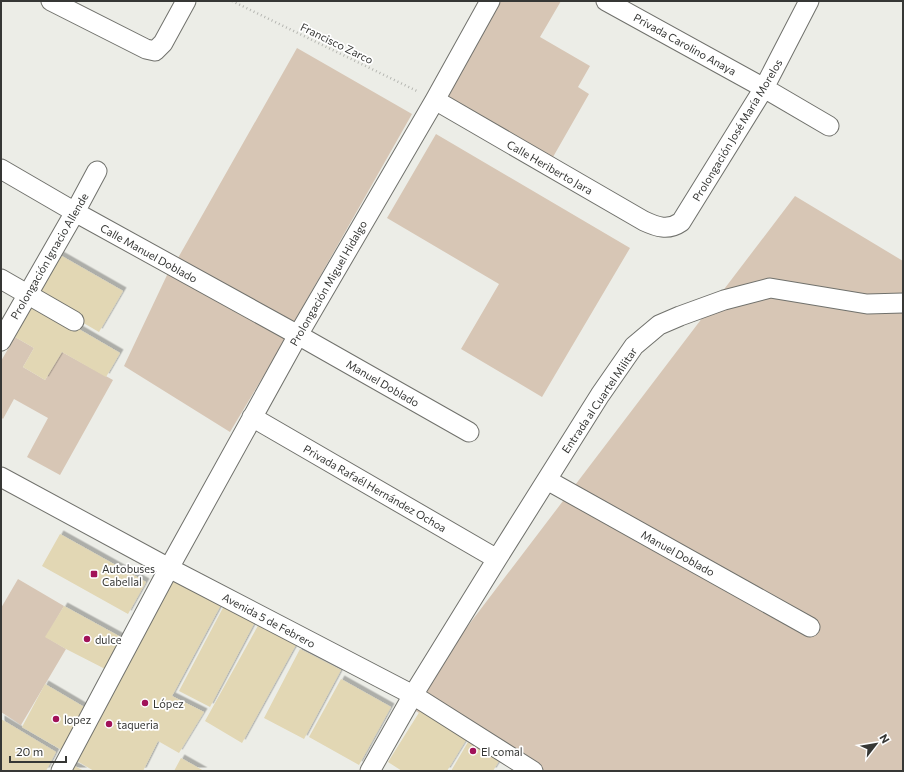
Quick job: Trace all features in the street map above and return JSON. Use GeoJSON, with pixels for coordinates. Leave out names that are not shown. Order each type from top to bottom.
{"type":"FeatureCollection","features":[{"type":"Feature","properties":{"kind":"street"},"geometry":{"type":"LineString","coordinates":[[51,1],[146,49],[155,51],[163,43],[186,1]]}},
{"type":"Feature","properties":{"kind":"street","name":"Prolongación Miguel Hidalgo"},"geometry":{"type":"LineString","coordinates":[[61,771],[298,335],[435,100],[490,1]]}},
{"type":"Feature","properties":{"kind":"street","name":"Privada Carolino Anaya"},"geometry":{"type":"LineString","coordinates":[[606,1],[764,88],[829,126]]}},
{"type":"Feature","properties":{"kind":"street","name":"Prolongación José María Morelos"},"geometry":{"type":"LineString","coordinates":[[667,228],[676,226],[681,222],[764,88],[809,1]]}},
{"type":"Feature","properties":{"kind":"street","name":"Calle Heriberto Jara"},"geometry":{"type":"LineString","coordinates":[[435,100],[644,221],[657,227],[667,228]]}},
{"type":"Feature","properties":{"kind":"street","name":"Calle Manuel Doblado"},"geometry":{"type":"LineString","coordinates":[[1,169],[75,212],[298,335]]}},
{"type":"Feature","properties":{"kind":"street","name":"Prolongación Ignacio Allende"},"geometry":{"type":"LineString","coordinates":[[1,341],[97,172]]}},
{"type":"Feature","properties":{"kind":"street"},"geometry":{"type":"LineString","coordinates":[[1,279],[74,321]]}},
{"type":"Feature","properties":{"kind":"street","name":"Entrada al Cuartel Militar"},"geometry":{"type":"LineString","coordinates":[[370,771],[413,695],[497,559],[600,395],[634,346],[659,326],[680,316],[724,300],[770,288],[867,304],[903,303]]}},
{"type":"Feature","properties":{"kind":"street","name":"Manuel Doblado"},"geometry":{"type":"LineString","coordinates":[[298,335],[469,432]]}},
{"type":"Feature","properties":{"kind":"street","name":"Privada Rafaél Hernández Ochoa"},"geometry":{"type":"LineString","coordinates":[[252,418],[497,559]]}},
{"type":"Feature","properties":{"kind":"street","name":"Avenida 5 de Febrero"},"geometry":{"type":"LineString","coordinates":[[1,477],[170,568],[413,695],[533,771]]}},
{"type":"Feature","properties":{"kind":"street","name":"Manuel Doblado"},"geometry":{"type":"LineString","coordinates":[[547,480],[810,627]]}},
{"type":"Feature","properties":{"kind":"path","name":"Francisco Zarco"},"geometry":{"type":"LineString","coordinates":[[232,1],[435,100]]}},
{"type":"Feature","properties":{"kind":"shaded area"},"geometry":{"type":"Polygon","coordinates":[[[497,1],[561,1],[540,37],[590,66],[578,87],[589,94],[549,164],[441,97],[497,1]]]}},
{"type":"Feature","properties":{"kind":"shaded area"},"geometry":{"type":"Polygon","coordinates":[[[297,48],[412,114],[293,324],[178,258],[297,48]]]}},
{"type":"Feature","properties":{"kind":"shaded area"},"geometry":{"type":"Polygon","coordinates":[[[436,134],[630,248],[542,397],[461,349],[499,284],[387,218],[436,134]]]}},
{"type":"Feature","properties":{"kind":"shaded area"},"geometry":{"type":"Polygon","coordinates":[[[795,196],[903,261],[903,771],[520,771],[407,706],[795,196]]]}},
{"type":"Feature","properties":{"kind":"shaded area"},"geometry":{"type":"Polygon","coordinates":[[[168,273],[288,335],[230,432],[124,366],[168,273]]]}},
{"type":"Feature","properties":{"kind":"shaded area"},"geometry":{"type":"Polygon","coordinates":[[[15,337],[34,348],[23,367],[45,380],[62,352],[113,380],[60,475],[27,457],[48,418],[14,399],[3,419],[1,417],[1,361],[15,337]]]}},
{"type":"Feature","properties":{"kind":"shaded area"},"geometry":{"type":"Polygon","coordinates":[[[18,579],[64,606],[46,637],[66,649],[21,725],[1,712],[1,608],[18,579]]]}},
{"type":"Feature","properties":{"kind":"building"},"geometry":{"type":"Polygon","coordinates":[[[60,255],[123,291],[99,332],[37,296],[60,255]]]}},
{"type":"Feature","properties":{"kind":"building"},"geometry":{"type":"Polygon","coordinates":[[[34,303],[120,353],[106,377],[62,352],[45,380],[23,367],[34,348],[15,337],[34,303]]]}},
{"type":"Feature","properties":{"kind":"building","name":"Autobuses Cabellal"},"geometry":{"type":"Polygon","coordinates":[[[60,534],[146,582],[128,614],[42,566],[60,534]]]}},
{"type":"Feature","properties":{"kind":"building"},"geometry":{"type":"Polygon","coordinates":[[[171,575],[222,603],[172,696],[204,712],[179,753],[158,741],[143,771],[94,771],[72,758],[171,575]]]}},
{"type":"Feature","properties":{"kind":"building"},"geometry":{"type":"Polygon","coordinates":[[[225,604],[256,620],[210,707],[179,691],[225,604]]]}},
{"type":"Feature","properties":{"kind":"building","name":"dulce"},"geometry":{"type":"Polygon","coordinates":[[[64,606],[128,641],[111,672],[45,637],[64,606]]]}},
{"type":"Feature","properties":{"kind":"building"},"geometry":{"type":"Polygon","coordinates":[[[260,622],[297,643],[242,743],[205,721],[260,622]]]}},
{"type":"Feature","properties":{"kind":"building"},"geometry":{"type":"Polygon","coordinates":[[[300,649],[341,670],[304,739],[264,718],[300,649]]]}},
{"type":"Feature","properties":{"kind":"building"},"geometry":{"type":"Polygon","coordinates":[[[341,679],[391,707],[359,765],[309,737],[341,679]]]}},
{"type":"Feature","properties":{"kind":"building","name":"lopez"},"geometry":{"type":"Polygon","coordinates":[[[45,684],[91,711],[67,753],[22,727],[45,684]]]}},
{"type":"Feature","properties":{"kind":"building"},"geometry":{"type":"Polygon","coordinates":[[[420,711],[466,740],[447,771],[402,771],[388,762],[420,711]]]}},
{"type":"Feature","properties":{"kind":"building"},"geometry":{"type":"Polygon","coordinates":[[[1,719],[56,752],[46,771],[1,771],[1,719]]]}},
{"type":"Feature","properties":{"kind":"building","name":"El comal"},"geometry":{"type":"Polygon","coordinates":[[[468,742],[499,761],[493,771],[451,771],[468,742]]]}},
{"type":"Feature","properties":{"kind":"building"},"geometry":{"type":"Polygon","coordinates":[[[181,758],[204,771],[174,771],[181,758]]]}},
{"type":"Feature","properties":{"kind":"building"},"geometry":{"type":"Polygon","coordinates":[[[71,764],[84,771],[67,771],[71,764]]]}},
{"type":"Feature","properties":{"kind":"place","name":"Autobuses Cabellal"},"geometry":{"type":"Point","coordinates":[94,574]}},
{"type":"Feature","properties":{"kind":"place","name":"dulce"},"geometry":{"type":"Point","coordinates":[87,639]}},
{"type":"Feature","properties":{"kind":"place","name":"López"},"geometry":{"type":"Point","coordinates":[145,703]}},
{"type":"Feature","properties":{"kind":"place","name":"lopez"},"geometry":{"type":"Point","coordinates":[56,719]}},
{"type":"Feature","properties":{"kind":"place","name":"taqueria"},"geometry":{"type":"Point","coordinates":[109,724]}},
{"type":"Feature","properties":{"kind":"place","name":"El comal"},"geometry":{"type":"Point","coordinates":[473,751]}}]}
